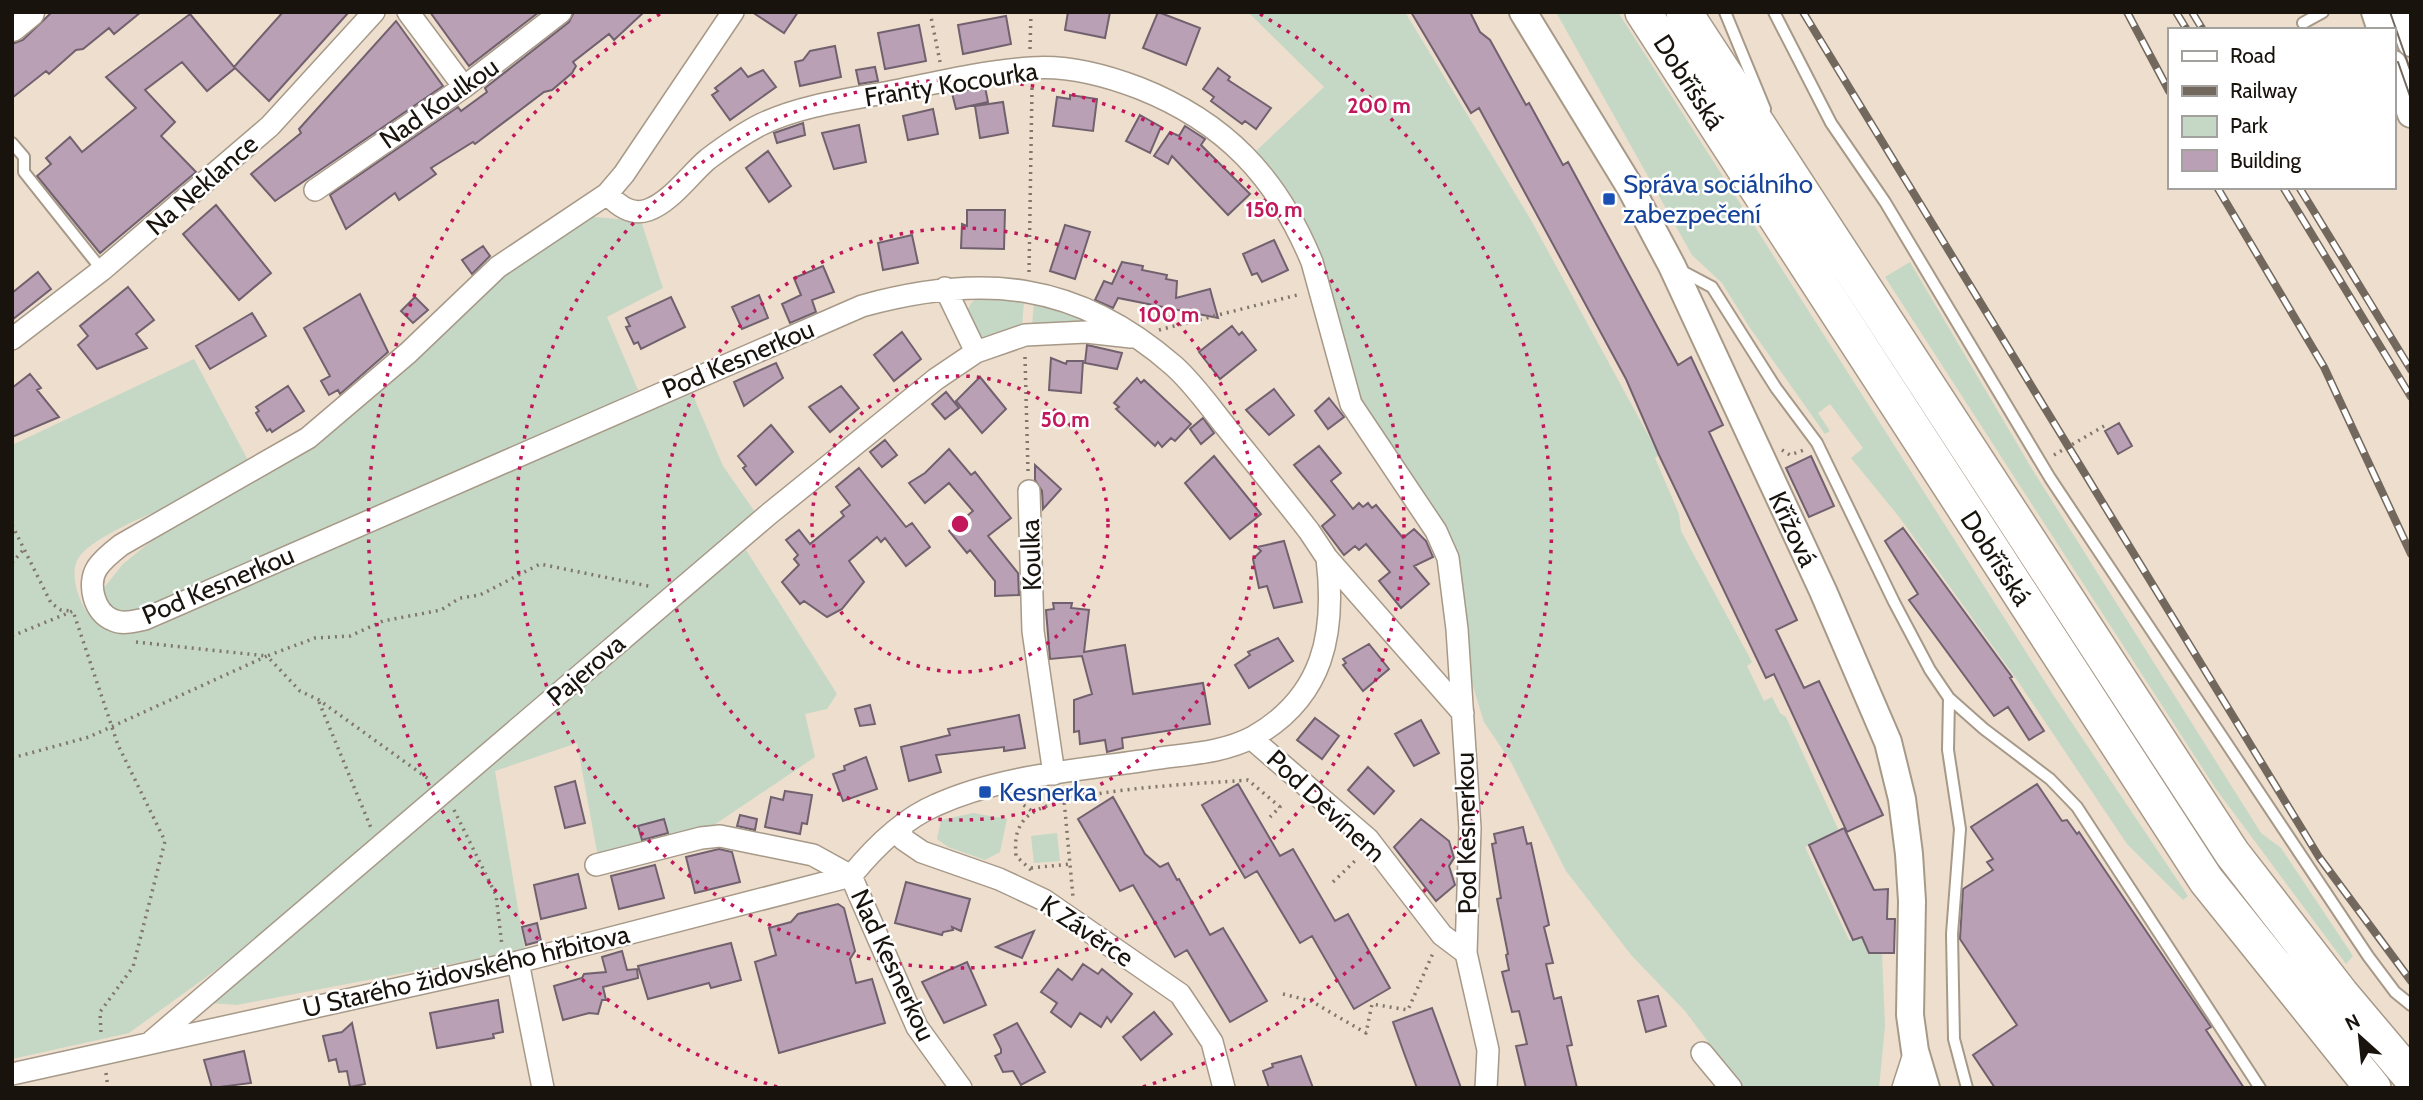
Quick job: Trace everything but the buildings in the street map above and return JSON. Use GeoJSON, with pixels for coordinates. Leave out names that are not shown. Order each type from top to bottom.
{"type":"FeatureCollection","features":[{"type":"Feature","properties":{"kind":"highway","name":"Dobříšská"},"geometry":{"type":"LineString","coordinates":[[1643,12],[2206,880],[2373,1088]]}},
{"type":"Feature","properties":{"kind":"highway","name":"Dobříšská"},"geometry":{"type":"LineString","coordinates":[[1684,12],[1792,173],[1853,274],[2232,853],[2341,994],[2411,1077]]}},
{"type":"Feature","properties":{"kind":"main road"},"geometry":{"type":"LineString","coordinates":[[12,26],[29,12]]}},
{"type":"Feature","properties":{"kind":"street","name":"Na Neklance"},"geometry":{"type":"LineString","coordinates":[[12,339],[102,270],[270,126],[374,12]]}},
{"type":"Feature","properties":{"kind":"street"},"geometry":{"type":"LineString","coordinates":[[408,12],[464,87]]}},
{"type":"Feature","properties":{"kind":"street","name":"Nad Koulkou"},"geometry":{"type":"LineString","coordinates":[[315,190],[464,87],[561,12]]}},
{"type":"Feature","properties":{"kind":"street","name":"Pod Kesnerkou"},"geometry":{"type":"LineString","coordinates":[[733,12],[607,194],[498,267],[408,353],[308,438],[121,545],[96,570],[93,592],[103,613],[112,620],[128,623],[145,619],[862,306],[909,293],[945,288],[1028,291],[1086,309],[1137,337],[1176,368],[1310,531],[1326,558],[1463,713],[1470,828],[1466,953]]}},
{"type":"Feature","properties":{"kind":"street","name":"Křížová"},"geometry":{"type":"LineString","coordinates":[[1523,12],[1630,187],[1672,267],[1823,591],[1888,742],[1900,790],[1909,854],[1912,901],[1910,1015],[1915,1051],[1926,1088]]}},
{"type":"Feature","properties":{"kind":"street"},"geometry":{"type":"LineString","coordinates":[[2400,12],[2411,43]]}},
{"type":"Feature","properties":{"kind":"street","name":"Franty Kocourka"},"geometry":{"type":"LineString","coordinates":[[607,194],[620,207],[634,212],[647,211],[659,205],[709,158],[760,125],[806,109],[944,81],[1033,67],[1103,74],[1171,101],[1220,131],[1264,176],[1288,210],[1312,262],[1352,404],[1436,530],[1448,558],[1463,713]]}},
{"type":"Feature","properties":{"kind":"street"},"geometry":{"type":"LineString","coordinates":[[2395,70],[2411,114]]}},
{"type":"Feature","properties":{"kind":"street"},"geometry":{"type":"LineString","coordinates":[[945,288],[976,352],[1025,335],[1086,332],[1137,337]]}},
{"type":"Feature","properties":{"kind":"street","name":"Pajerova"},"geometry":{"type":"LineString","coordinates":[[149,1043],[871,430],[936,379],[976,352]]}},
{"type":"Feature","properties":{"kind":"street","name":"Koulka"},"geometry":{"type":"LineString","coordinates":[[1029,492],[1033,631],[1057,774]]}},
{"type":"Feature","properties":{"kind":"street"},"geometry":{"type":"LineString","coordinates":[[1251,738],[1277,721],[1306,689],[1325,653],[1332,614],[1326,558]]}},
{"type":"Feature","properties":{"kind":"street"},"geometry":{"type":"LineString","coordinates":[[1332,614],[1376,615]]}},
{"type":"Feature","properties":{"kind":"street","name":"Pod Děvínem"},"geometry":{"type":"LineString","coordinates":[[901,829],[917,815],[954,797],[1057,774],[1214,750],[1251,738],[1373,845],[1442,935],[1466,953]]}},
{"type":"Feature","properties":{"kind":"street"},"geometry":{"type":"LineString","coordinates":[[596,865],[720,836],[813,855],[851,876],[870,853],[901,829]]}},
{"type":"Feature","properties":{"kind":"street","name":"K Závěrce"},"geometry":{"type":"LineString","coordinates":[[901,829],[903,839],[922,852],[999,879],[1044,900],[1180,994],[1212,1042],[1224,1088]]}},
{"type":"Feature","properties":{"kind":"street","name":"U Starého židovského hřbitova"},"geometry":{"type":"LineString","coordinates":[[12,1074],[511,964],[851,876]]}},
{"type":"Feature","properties":{"kind":"street","name":"Nad Kesnerkou"},"geometry":{"type":"LineString","coordinates":[[851,876],[917,1027],[961,1088]]}},
{"type":"Feature","properties":{"kind":"street"},"geometry":{"type":"LineString","coordinates":[[1466,953],[1488,1050],[1486,1088]]}},
{"type":"Feature","properties":{"kind":"street"},"geometry":{"type":"LineString","coordinates":[[511,964],[543,1088]]}},
{"type":"Feature","properties":{"kind":"street"},"geometry":{"type":"LineString","coordinates":[[1902,1088],[1915,1051]]}},
{"type":"Feature","properties":{"kind":"street"},"geometry":{"type":"LineString","coordinates":[[1702,1053],[1731,1088]]}},
{"type":"Feature","properties":{"kind":"lane"},"geometry":{"type":"LineString","coordinates":[[1725,12],[1792,173]]}},
{"type":"Feature","properties":{"kind":"lane"},"geometry":{"type":"LineString","coordinates":[[1774,12],[1831,123],[1885,202],[2040,463],[2368,956],[2395,992],[2411,1005]]}},
{"type":"Feature","properties":{"kind":"lane"},"geometry":{"type":"LineString","coordinates":[[2303,23],[2323,12]]}},
{"type":"Feature","properties":{"kind":"lane"},"geometry":{"type":"LineString","coordinates":[[12,143],[24,157],[24,172],[102,270]]}},
{"type":"Feature","properties":{"kind":"lane"},"geometry":{"type":"LineString","coordinates":[[1672,267],[1712,287],[1776,387],[1816,443],[1830,465],[1894,602],[1930,670],[1949,698],[1984,729],[2050,779],[2077,807],[2260,1088]]}},
{"type":"Feature","properties":{"kind":"lane"},"geometry":{"type":"LineString","coordinates":[[1949,698],[1948,750],[1960,829],[1952,934],[1954,1039],[1967,1088]]}},
{"type":"Feature","properties":{"kind":"path"},"geometry":{"type":"LineString","coordinates":[[930,12],[944,81]]}},
{"type":"Feature","properties":{"kind":"path"},"geometry":{"type":"LineString","coordinates":[[1028,291],[1033,67],[1029,53],[1031,12]]}},
{"type":"Feature","properties":{"kind":"path"},"geometry":{"type":"LineString","coordinates":[[1137,337],[1182,323],[1320,289]]}},
{"type":"Feature","properties":{"kind":"path","name":"Koulka"},"geometry":{"type":"LineString","coordinates":[[1025,335],[1029,492]]}},
{"type":"Feature","properties":{"kind":"path"},"geometry":{"type":"LineString","coordinates":[[2040,463],[2105,426]]}},
{"type":"Feature","properties":{"kind":"path"},"geometry":{"type":"LineString","coordinates":[[12,525],[51,603],[61,610],[73,611],[84,618]]}},
{"type":"Feature","properties":{"kind":"path"},"geometry":{"type":"LineString","coordinates":[[12,563],[24,549]]}},
{"type":"Feature","properties":{"kind":"path"},"geometry":{"type":"LineString","coordinates":[[12,758],[89,737],[267,656],[315,638],[349,636],[383,621],[441,610],[460,597],[480,595],[540,564],[659,588],[674,595]]}},
{"type":"Feature","properties":{"kind":"path"},"geometry":{"type":"LineString","coordinates":[[12,636],[81,606]]}},
{"type":"Feature","properties":{"kind":"path"},"geometry":{"type":"LineString","coordinates":[[73,611],[112,726],[165,841],[133,967],[100,1012],[103,1054]]}},
{"type":"Feature","properties":{"kind":"path"},"geometry":{"type":"LineString","coordinates":[[126,639],[267,656],[300,691],[318,700],[445,791],[496,895],[511,964]]}},
{"type":"Feature","properties":{"kind":"path"},"geometry":{"type":"LineString","coordinates":[[318,700],[379,848]]}},
{"type":"Feature","properties":{"kind":"path"},"geometry":{"type":"LineString","coordinates":[[1057,774],[1064,801],[1074,899],[1066,894]]}},
{"type":"Feature","properties":{"kind":"path"},"geometry":{"type":"LineString","coordinates":[[1012,864],[1016,856],[1015,839],[1023,821],[1033,812],[1064,801],[1108,792],[1248,780],[1280,807],[1270,817]]}},
{"type":"Feature","properties":{"kind":"path"},"geometry":{"type":"LineString","coordinates":[[1333,882],[1373,845]]}},
{"type":"Feature","properties":{"kind":"path"},"geometry":{"type":"LineString","coordinates":[[1016,856],[1036,873]]}},
{"type":"Feature","properties":{"kind":"path"},"geometry":{"type":"LineString","coordinates":[[1029,868],[1070,864]]}},
{"type":"Feature","properties":{"kind":"path"},"geometry":{"type":"LineString","coordinates":[[1283,994],[1311,1001],[1366,1033],[1372,1004],[1408,1010],[1424,975]]}},
{"type":"Feature","properties":{"kind":"green space"},"geometry":{"type":"Polygon","coordinates":[[[1248,12],[1405,12],[1531,220],[1659,455],[1655,458],[1679,514],[1681,531],[1752,662],[1747,666],[1764,701],[1772,697],[1780,713],[1786,717],[1839,831],[1805,847],[1849,940],[1862,938],[1869,953],[1882,953],[1885,1026],[1879,1088],[1743,1088],[1685,1011],[1632,956],[1566,871],[1511,762],[1484,722],[1462,651],[1459,578],[1359,397],[1319,252],[1288,194],[1255,152],[1324,87],[1248,12]]]}},
{"type":"Feature","properties":{"kind":"green space"},"geometry":{"type":"Polygon","coordinates":[[[1556,12],[1618,12],[2054,696],[2188,896],[2183,900],[2127,844],[2015,677],[1900,518],[1851,458],[1863,448],[1830,404],[1818,413],[1830,431],[1825,434],[1750,328],[1722,283],[1692,255],[1556,12]]]}},
{"type":"Feature","properties":{"kind":"green space"},"geometry":{"type":"Polygon","coordinates":[[[583,216],[641,221],[663,288],[607,317],[638,390],[526,445],[155,607],[125,615],[106,604],[103,589],[123,564],[181,517],[249,482],[502,273],[583,216]]]}},
{"type":"Feature","properties":{"kind":"green space"},"geometry":{"type":"Polygon","coordinates":[[[1910,262],[2032,469],[2261,833],[2281,848],[2353,956],[2346,964],[2216,789],[1885,277],[1910,262]]]}},
{"type":"Feature","properties":{"kind":"green space"},"geometry":{"type":"Polygon","coordinates":[[[978,298],[1024,301],[1022,327],[981,338],[966,314],[971,303],[978,298]]]}},
{"type":"Feature","properties":{"kind":"green space"},"geometry":{"type":"Polygon","coordinates":[[[1034,302],[1054,306],[1085,322],[1032,327],[1034,302]]]}},
{"type":"Feature","properties":{"kind":"green space"},"geometry":{"type":"Polygon","coordinates":[[[194,359],[249,462],[192,495],[109,534],[79,557],[75,580],[79,597],[91,617],[111,630],[126,632],[150,628],[692,393],[723,466],[757,515],[227,962],[129,1033],[12,1059],[12,445],[194,359]]]}},
{"type":"Feature","properties":{"kind":"green space"},"geometry":{"type":"Polygon","coordinates":[[[746,550],[837,694],[827,709],[805,714],[815,757],[714,825],[669,838],[663,819],[639,826],[644,845],[598,857],[577,743],[495,771],[525,950],[237,1005],[211,1003],[697,585],[746,550]]]}},
{"type":"Feature","properties":{"kind":"green space"},"geometry":{"type":"Polygon","coordinates":[[[973,813],[1007,819],[1000,852],[985,860],[948,847],[937,839],[941,820],[973,813]]]}},
{"type":"Feature","properties":{"kind":"green space"},"geometry":{"type":"Polygon","coordinates":[[[1057,833],[1060,861],[1034,863],[1031,836],[1057,833]]]}},
{"type":"Feature","properties":{"kind":"tram line"},"geometry":{"type":"LineString","coordinates":[[12,15],[15,12]]}},
{"type":"Feature","properties":{"kind":"tram line"},"geometry":{"type":"LineString","coordinates":[[2390,12],[2411,72]]}},
{"type":"Feature","properties":{"kind":"tram line"},"geometry":{"type":"LineString","coordinates":[[2398,62],[2411,99]]}},
{"type":"Feature","properties":{"kind":"railway"},"geometry":{"type":"LineString","coordinates":[[1803,12],[2319,857],[2411,981]]}},
{"type":"Feature","properties":{"kind":"railway"},"geometry":{"type":"LineString","coordinates":[[2127,12],[2168,89]]}},
{"type":"Feature","properties":{"kind":"railway"},"geometry":{"type":"LineString","coordinates":[[2176,12],[2186,28]]}},
{"type":"Feature","properties":{"kind":"railway"},"geometry":{"type":"LineString","coordinates":[[2192,12],[2202,28]]}},
{"type":"Feature","properties":{"kind":"railway"},"geometry":{"type":"LineString","coordinates":[[2218,189],[2324,367],[2411,554]]}},
{"type":"Feature","properties":{"kind":"railway"},"geometry":{"type":"LineString","coordinates":[[2284,189],[2411,397]]}},
{"type":"Feature","properties":{"kind":"railway"},"geometry":{"type":"LineString","coordinates":[[2300,189],[2411,370]]}},
{"type":"Feature","properties":{"kind":"place","name":"Správa sociálního zabezpečení"},"geometry":{"type":"Point","coordinates":[1609,199]}},
{"type":"Feature","properties":{"kind":"place","name":"Kesnerka"},"geometry":{"type":"Point","coordinates":[985,792]}}]}
